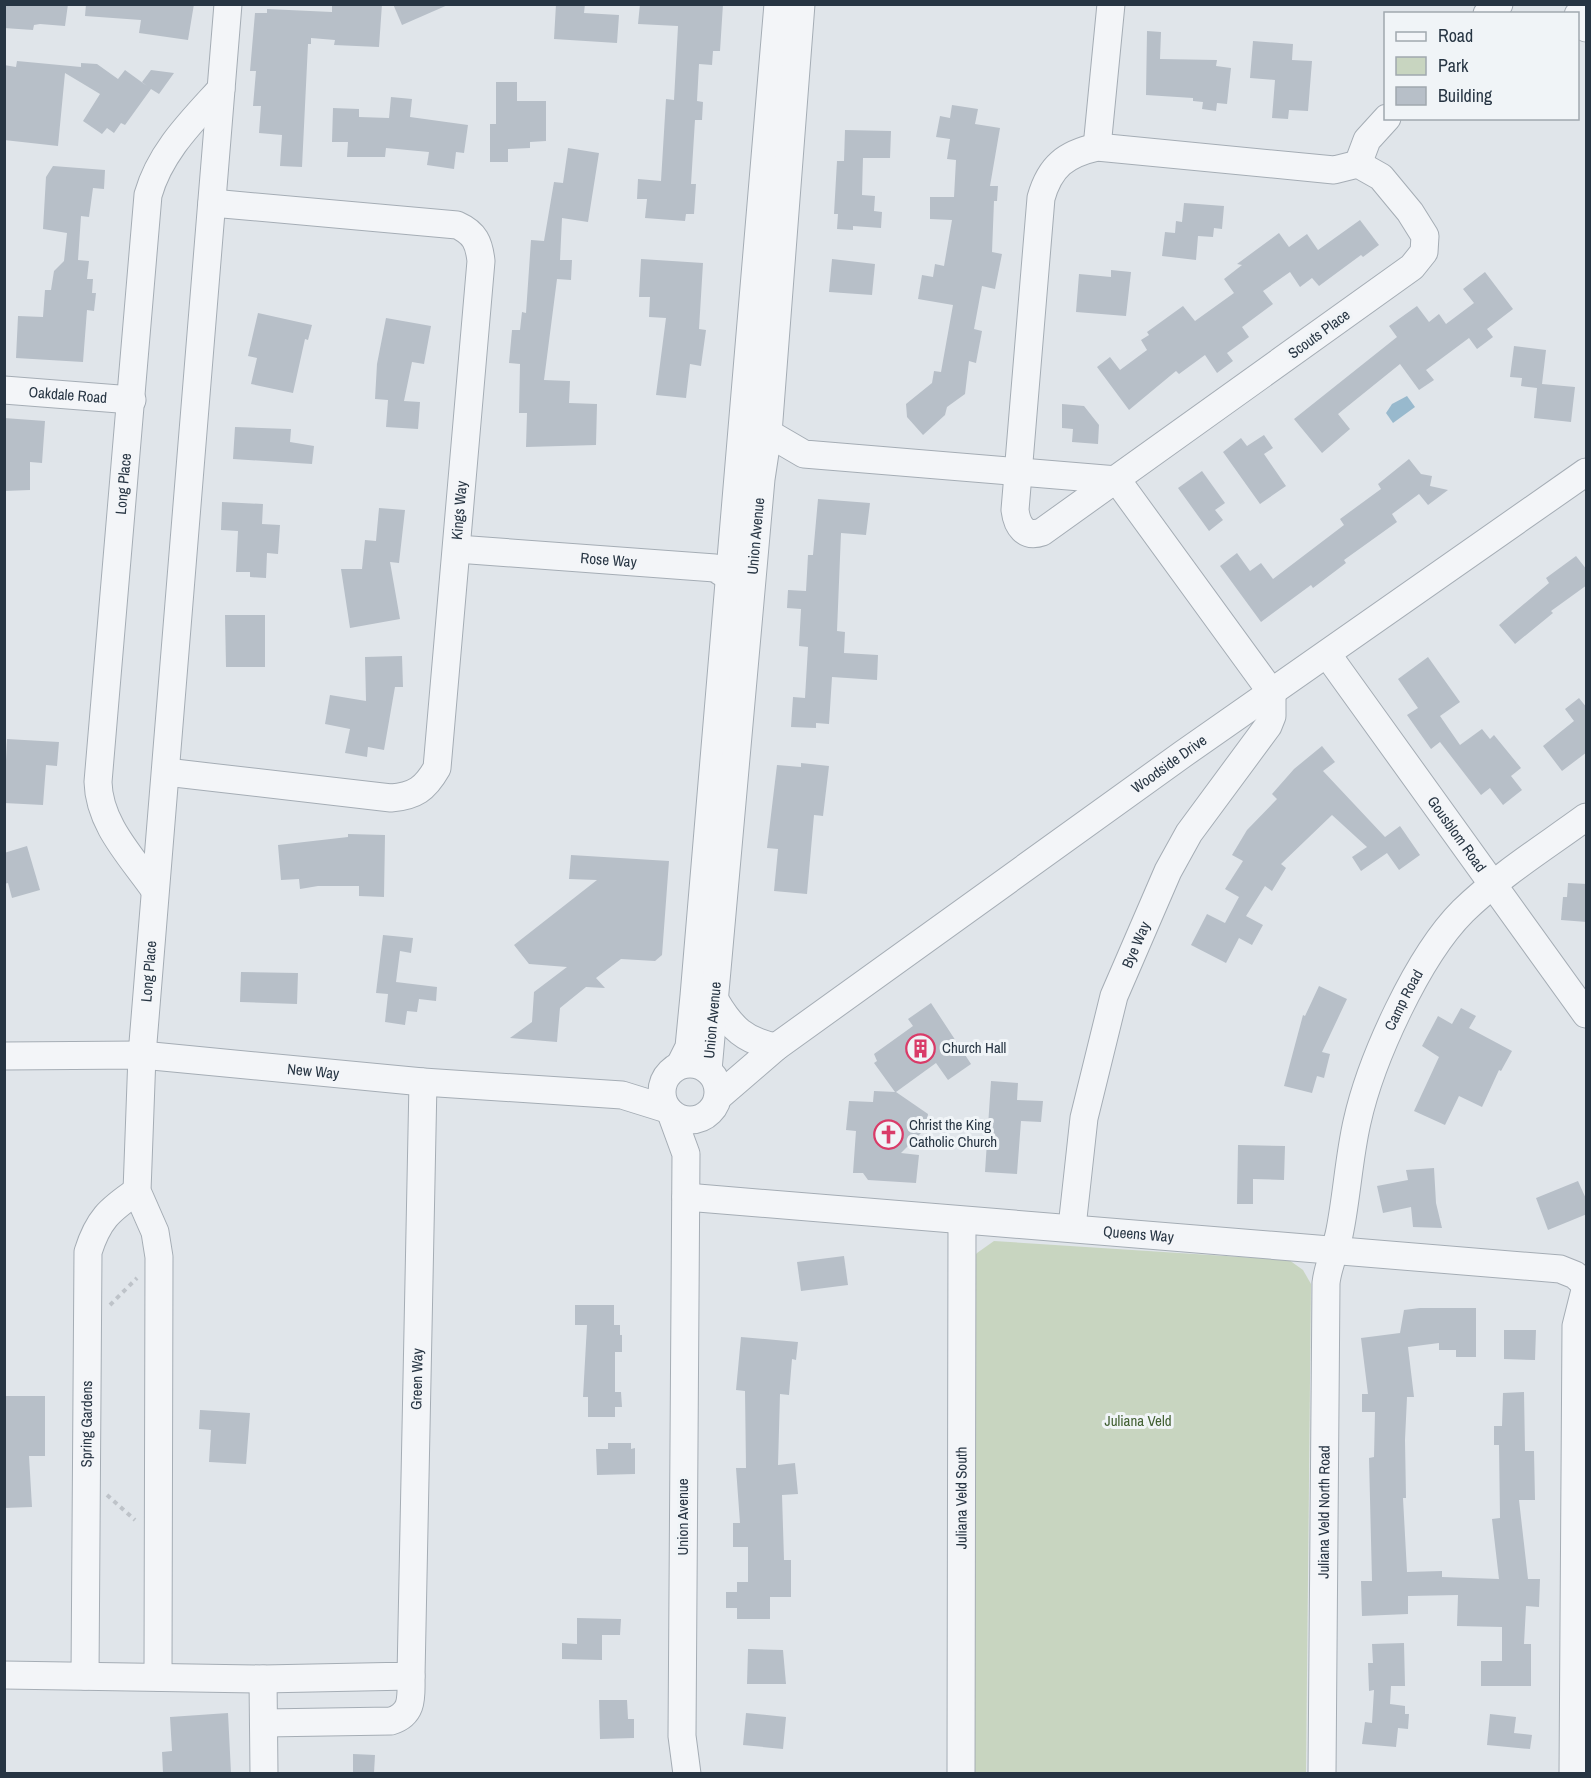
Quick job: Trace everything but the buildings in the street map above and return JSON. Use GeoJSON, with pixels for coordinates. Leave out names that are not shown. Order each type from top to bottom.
{"type":"FeatureCollection","features":[{"type":"Feature","properties":{"kind":"street","name":"Long Place"},"geometry":{"type":"LineString","coordinates":[[142,1055],[228,4]]}},
{"type":"Feature","properties":{"kind":"street","name":"Union Avenue"},"geometry":{"type":"LineString","coordinates":[[686,1154],[710,1090],[705,998],[749,478],[741,427],[778,4]]}},
{"type":"Feature","properties":{"kind":"street","name":"Union Avenue"},"geometry":{"type":"LineString","coordinates":[[749,478],[768,433],[801,4]]}},
{"type":"Feature","properties":{"kind":"street"},"geometry":{"type":"LineString","coordinates":[[1097,147],[1111,4]]}},
{"type":"Feature","properties":{"kind":"street","name":"Long Place"},"geometry":{"type":"LineString","coordinates":[[154,889],[105,818],[99,800],[148,195],[154,172],[183,131],[221,89]]}},
{"type":"Feature","properties":{"kind":"street"},"geometry":{"type":"LineString","coordinates":[[1358,164],[1367,140],[1385,120]]}},
{"type":"Feature","properties":{"kind":"street","name":"Scouts Place"},"geometry":{"type":"LineString","coordinates":[[1097,147],[1334,170],[1358,164],[1381,177],[1410,212],[1425,236],[1424,252],[1412,267],[1117,480],[1042,532],[1030,534],[1023,531],[1016,521],[1041,198],[1046,179],[1058,165],[1076,152],[1097,147]]}},
{"type":"Feature","properties":{"kind":"street","name":"Kings Way"},"geometry":{"type":"LineString","coordinates":[[166,772],[391,798],[410,796],[426,786],[437,768],[481,261],[479,244],[469,231],[457,225],[212,203]]}},
{"type":"Feature","properties":{"kind":"street","name":"Oakdale Road"},"geometry":{"type":"LineString","coordinates":[[4,390],[132,400]]}},
{"type":"Feature","properties":{"kind":"street"},"geometry":{"type":"LineString","coordinates":[[741,427],[768,433],[804,454],[1117,480],[1272,693]]}},
{"type":"Feature","properties":{"kind":"street"},"geometry":{"type":"LineString","coordinates":[[749,478],[804,454]]}},
{"type":"Feature","properties":{"kind":"street","name":"Woodside Drive"},"geometry":{"type":"LineString","coordinates":[[710,1090],[766,1055],[1183,754],[1587,472]]}},
{"type":"Feature","properties":{"kind":"street","name":"Rose Way"},"geometry":{"type":"LineString","coordinates":[[457,549],[715,568],[740,585]]}},
{"type":"Feature","properties":{"kind":"street","name":"Gousblom Road"},"geometry":{"type":"LineString","coordinates":[[1327,654],[1491,885],[1587,1014]]}},
{"type":"Feature","properties":{"kind":"street","name":"Bye Way"},"geometry":{"type":"LineString","coordinates":[[1072,1227],[1084,1118],[1114,996],[1164,881],[1189,833],[1268,726],[1272,716],[1272,693]]}},
{"type":"Feature","properties":{"kind":"street","name":"Camp Road"},"geometry":{"type":"LineString","coordinates":[[1333,1251],[1340,1232],[1358,1119],[1370,1077],[1389,1033],[1432,950],[1462,912],[1491,885],[1587,817]]}},
{"type":"Feature","properties":{"kind":"street","name":"Union Avenue"},"geometry":{"type":"LineString","coordinates":[[680,1065],[689,1047],[705,998]]}},
{"type":"Feature","properties":{"kind":"street"},"geometry":{"type":"LineString","coordinates":[[705,998],[739,1034],[755,1042],[766,1055]]}},
{"type":"Feature","properties":{"kind":"street"},"geometry":{"type":"LineString","coordinates":[[142,1055],[137,1191],[155,1232],[159,1257],[158,1677]]}},
{"type":"Feature","properties":{"kind":"street","name":"New Way"},"geometry":{"type":"LineString","coordinates":[[4,1056],[142,1055],[423,1082],[622,1095],[667,1103],[686,1120],[710,1090]]}},
{"type":"Feature","properties":{"kind":"street"},"geometry":{"type":"LineString","coordinates":[[667,1103],[668,1074],[680,1065],[693,1064],[710,1090]]}},
{"type":"Feature","properties":{"kind":"street","name":"Green Way"},"geometry":{"type":"LineString","coordinates":[[264,1723],[391,1721],[401,1718],[408,1711],[411,1701],[423,1082]]}},
{"type":"Feature","properties":{"kind":"street","name":"Union Avenue"},"geometry":{"type":"LineString","coordinates":[[667,1103],[686,1154],[682,1736],[687,1773]]}},
{"type":"Feature","properties":{"kind":"street","name":"Spring Gardens"},"geometry":{"type":"LineString","coordinates":[[85,1676],[88,1252],[95,1230],[110,1209],[137,1191]]}},
{"type":"Feature","properties":{"kind":"street","name":"Queens Way"},"geometry":{"type":"LineString","coordinates":[[686,1197],[1560,1269],[1575,1275],[1587,1286]]}},
{"type":"Feature","properties":{"kind":"street","name":"Juliana Veld South"},"geometry":{"type":"LineString","coordinates":[[962,1221],[962,1773]]}},
{"type":"Feature","properties":{"kind":"street","name":"Juliana Veld North Road"},"geometry":{"type":"LineString","coordinates":[[1322,1773],[1326,1282],[1333,1251]]}},
{"type":"Feature","properties":{"kind":"street"},"geometry":{"type":"LineString","coordinates":[[1574,1773],[1576,1326],[1587,1286]]}},
{"type":"Feature","properties":{"kind":"street"},"geometry":{"type":"LineString","coordinates":[[4,1675],[263,1678],[411,1676]]}},
{"type":"Feature","properties":{"kind":"street"},"geometry":{"type":"LineString","coordinates":[[263,1678],[264,1773]]}},
{"type":"Feature","properties":{"kind":"street","name":"Union Avenue"},"geometry":{"type":"LineString","coordinates":[[675,1773],[682,1736]]}},
{"type":"Feature","properties":{"kind":"path"},"geometry":{"type":"LineString","coordinates":[[87,1327],[159,1257]]}},
{"type":"Feature","properties":{"kind":"path"},"geometry":{"type":"LineString","coordinates":[[86,1476],[158,1540]]}},
{"type":"Feature","properties":{"kind":"green space","name":"Juliana Veld"},"geometry":{"type":"Polygon","coordinates":[[[994,1241],[1289,1260],[1303,1270],[1311,1284],[1306,1773],[971,1773],[968,1264],[977,1253],[994,1241]]]}},
{"type":"Feature","properties":{"kind":"water"},"geometry":{"type":"Polygon","coordinates":[[[1407,396],[1415,407],[1393,423],[1386,413],[1392,404],[1407,396]]]}},
{"type":"Feature","properties":{"kind":"place","name":"Church Hall"},"geometry":{"type":"Point","coordinates":[921,1048]}},
{"type":"Feature","properties":{"kind":"place","name":"Christ the King Catholic Church"},"geometry":{"type":"Point","coordinates":[888,1134]}}]}
